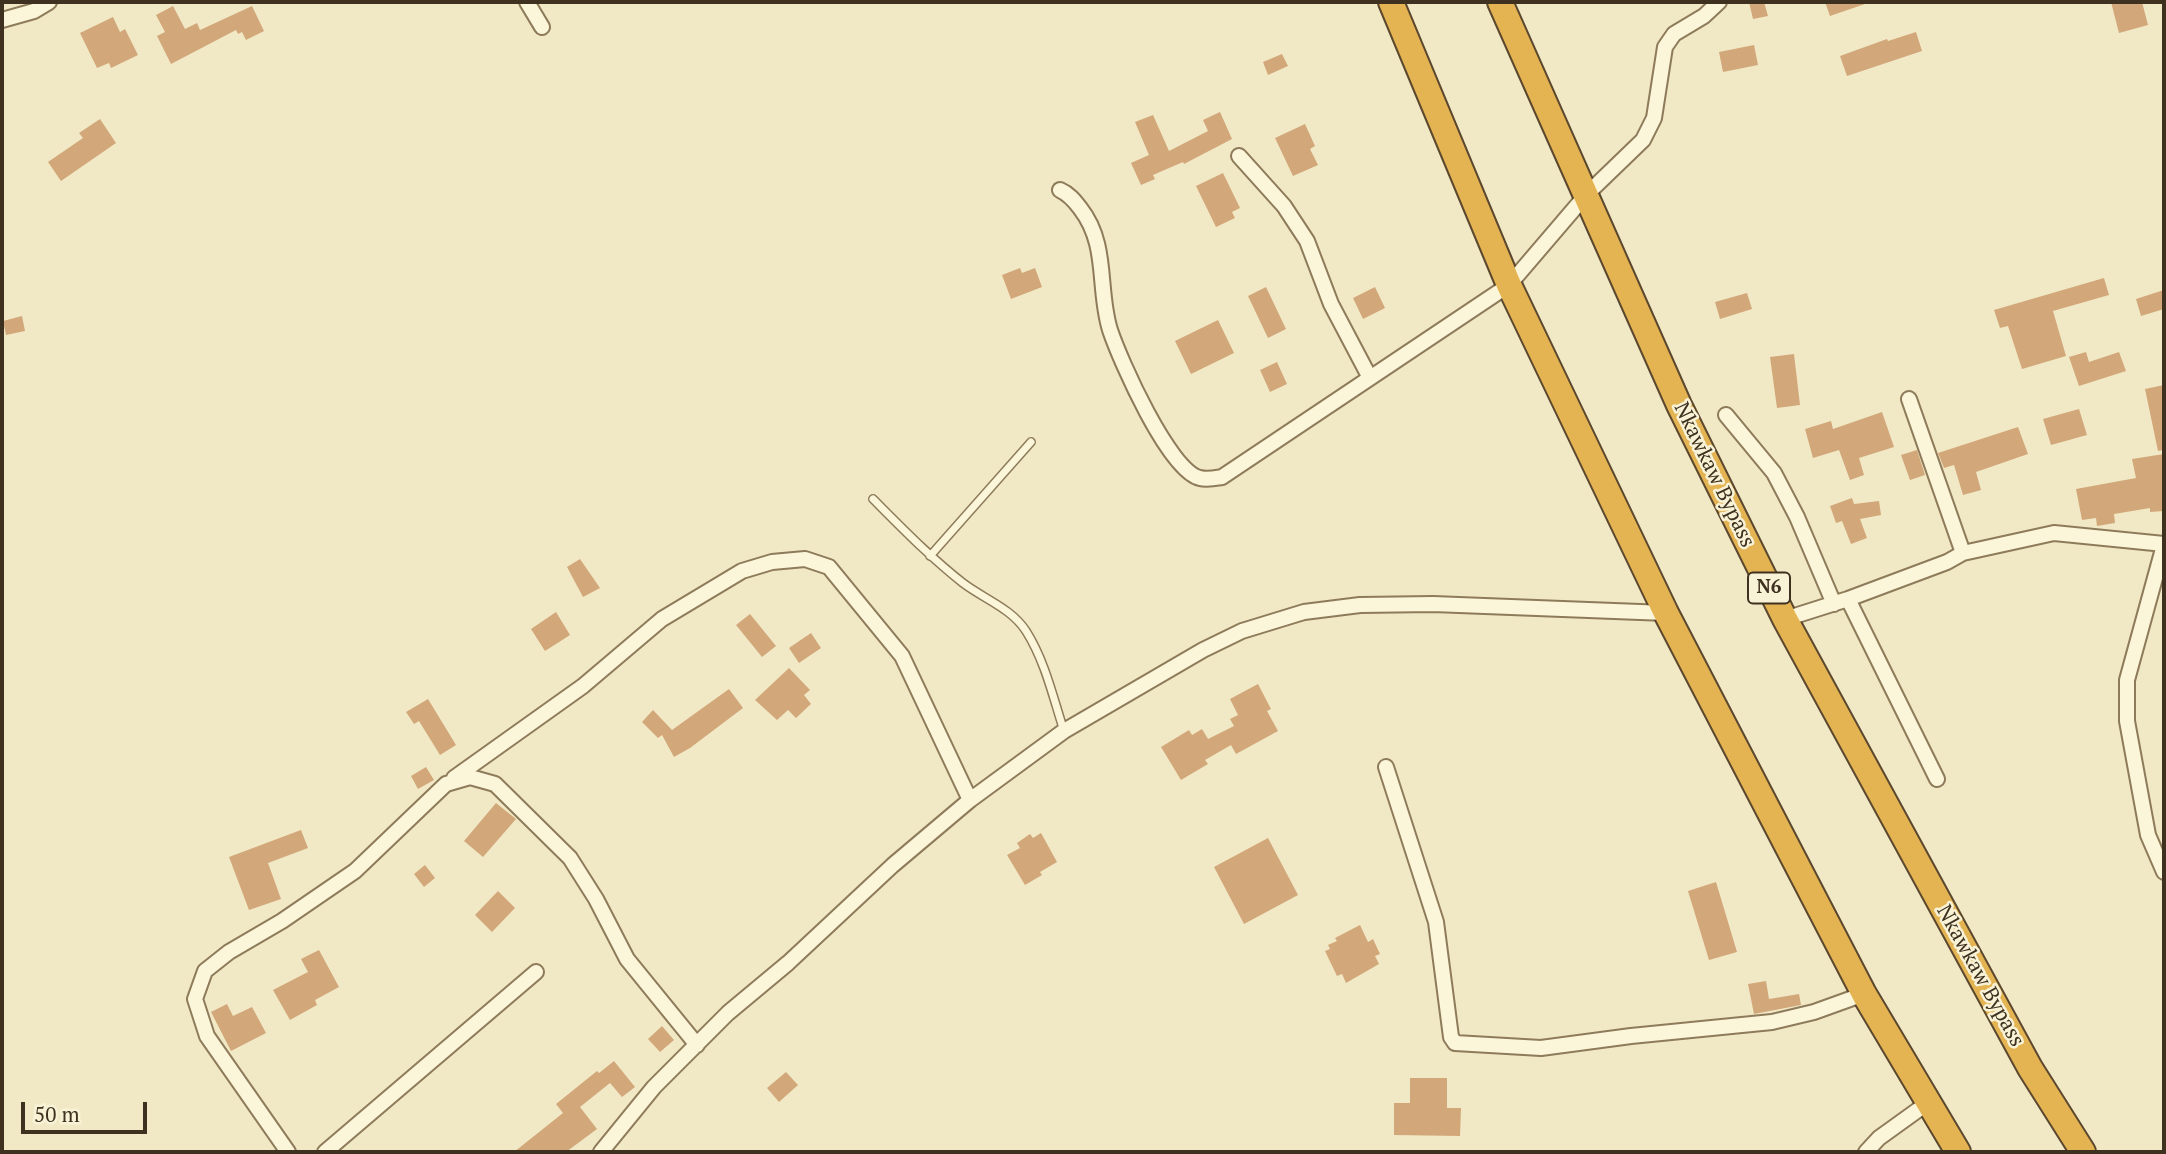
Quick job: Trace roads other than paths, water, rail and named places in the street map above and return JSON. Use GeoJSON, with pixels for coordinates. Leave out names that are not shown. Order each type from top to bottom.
{"type":"FeatureCollection","features":[{"type":"Feature","properties":{"kind":"highway"},"geometry":{"type":"LineString","coordinates":[[1391,2],[1509,285],[1666,613],[1864,994],[1958,1152]]}},
{"type":"Feature","properties":{"kind":"highway","name":"Nkawkaw Bypass"},"geometry":{"type":"LineString","coordinates":[[1500,2],[1679,405],[1785,619],[2030,1068],[2083,1152]]}},
{"type":"Feature","properties":{"kind":"street"},"geometry":{"type":"LineString","coordinates":[[2,20],[34,11],[49,2]]}},
{"type":"Feature","properties":{"kind":"street"},"geometry":{"type":"LineString","coordinates":[[527,2],[542,27]]}},
{"type":"Feature","properties":{"kind":"street"},"geometry":{"type":"LineString","coordinates":[[1060,190],[1068,194],[1093,227],[1110,328],[1158,434],[1184,467],[1199,478],[1222,477],[1509,285],[1586,195],[1643,140],[1654,118],[1665,47],[1674,34],[1704,16],[1719,2]]}},
{"type":"Feature","properties":{"kind":"street"},"geometry":{"type":"LineString","coordinates":[[1239,156],[1284,206],[1307,241],[1331,304],[1370,378]]}},
{"type":"Feature","properties":{"kind":"street"},"geometry":{"type":"LineString","coordinates":[[1909,399],[1963,553]]}},
{"type":"Feature","properties":{"kind":"street"},"geometry":{"type":"LineString","coordinates":[[1726,415],[1774,473],[1937,779]]}},
{"type":"Feature","properties":{"kind":"street"},"geometry":{"type":"LineString","coordinates":[[1785,619],[1947,562],[1963,553],[2054,533],[2164,544],[2127,680],[2127,721],[2148,835],[2164,872]]}},
{"type":"Feature","properties":{"kind":"street"},"geometry":{"type":"LineString","coordinates":[[288,1152],[207,1036],[195,999],[205,971],[229,952],[282,921],[355,871],[446,784],[583,686],[662,619],[742,572],[772,562],[805,559],[829,567],[902,656],[970,800]]}},
{"type":"Feature","properties":{"kind":"street"},"geometry":{"type":"LineString","coordinates":[[601,1152],[654,1087],[728,1013],[788,963],[894,865],[970,800],[1064,730],[1203,650],[1242,631],[1304,612],[1360,605],[1433,604],[1666,613]]}},
{"type":"Feature","properties":{"kind":"street"},"geometry":{"type":"LineString","coordinates":[[1386,767],[1436,922],[1451,1037],[1455,1043],[1541,1048],[1772,1022],[1814,1013],[1864,994]]}},
{"type":"Feature","properties":{"kind":"street"},"geometry":{"type":"LineString","coordinates":[[446,784],[470,777],[495,784],[570,858],[596,899],[627,959],[697,1045]]}},
{"type":"Feature","properties":{"kind":"street"},"geometry":{"type":"LineString","coordinates":[[325,1152],[536,972]]}},
{"type":"Feature","properties":{"kind":"street"},"geometry":{"type":"LineString","coordinates":[[1866,1152],[1879,1138],[1928,1102]]}},
{"type":"Feature","properties":{"kind":"lane"},"geometry":{"type":"LineString","coordinates":[[930,556],[1031,442]]}},
{"type":"Feature","properties":{"kind":"lane"},"geometry":{"type":"LineString","coordinates":[[873,499],[930,556],[966,585],[1008,611],[1025,629],[1039,654],[1064,730]]}}]}
